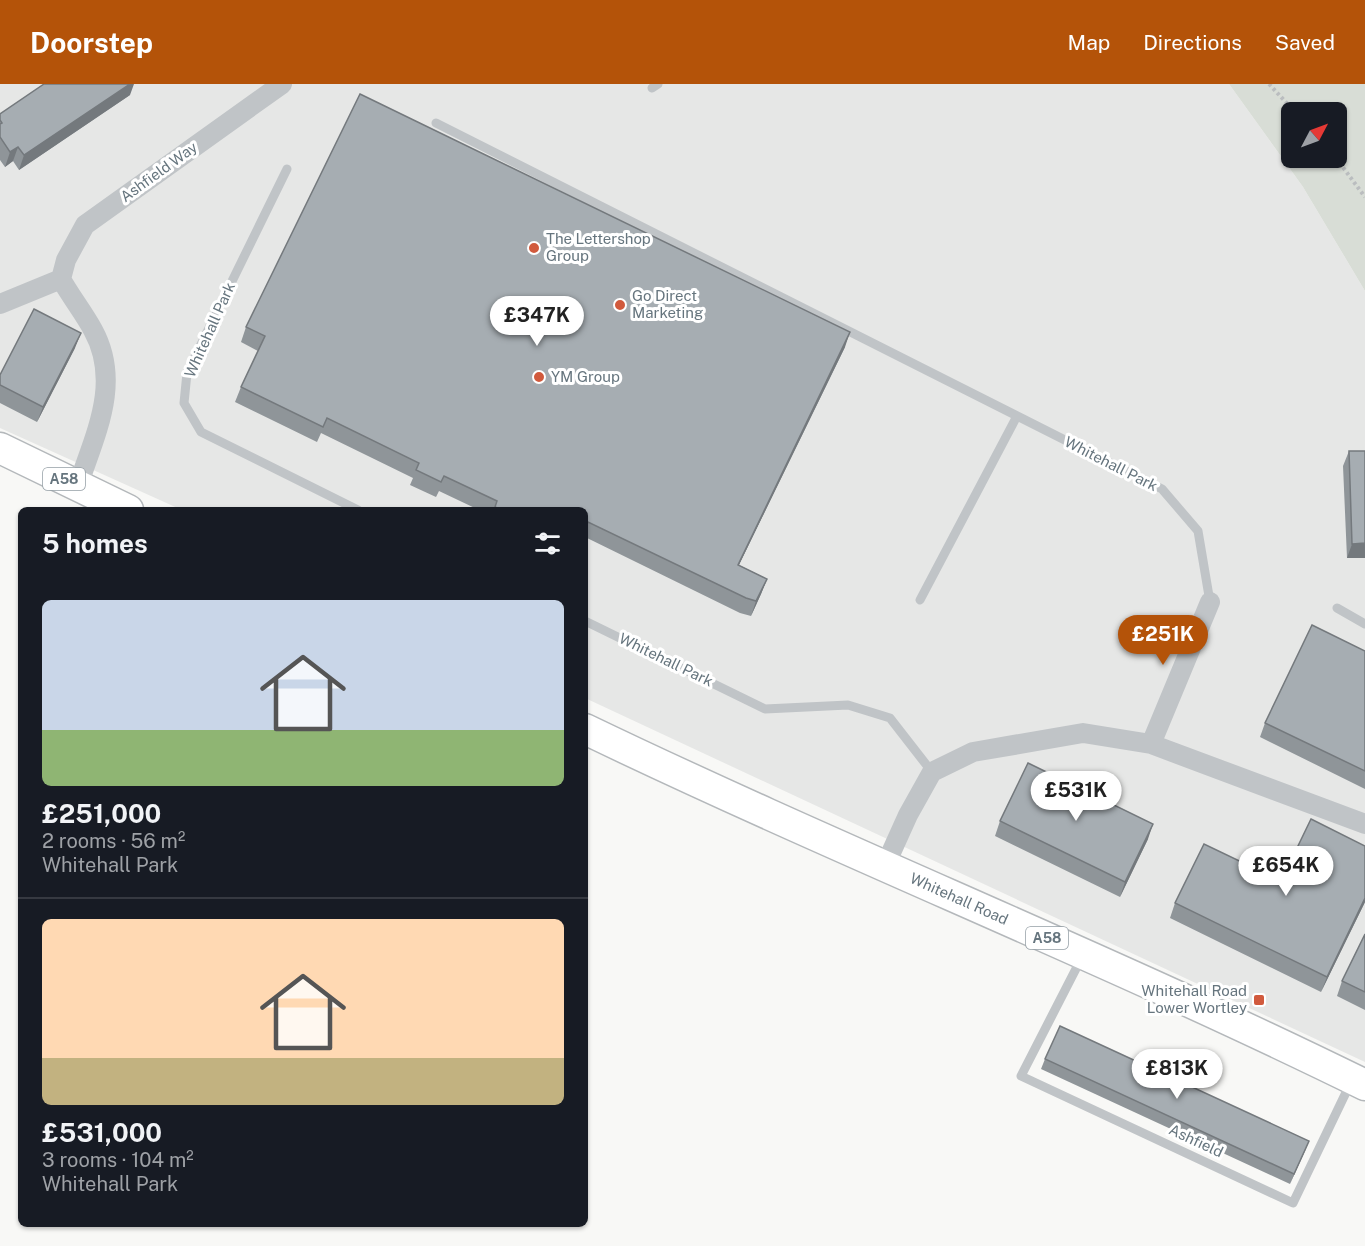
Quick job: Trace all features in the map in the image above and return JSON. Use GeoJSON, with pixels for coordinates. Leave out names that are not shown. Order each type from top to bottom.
{"type":"FeatureCollection","features":[{"type":"Feature","properties":{"kind":"main road","name":"A58"},"geometry":{"type":"LineString","coordinates":[[0,448],[122,507]]}},
{"type":"Feature","properties":{"kind":"main road","name":"Whitehall Road"},"geometry":{"type":"LineString","coordinates":[[588,730],[725,796],[1084,954],[1358,1082]]}},
{"type":"Feature","properties":{"kind":"street","name":"Ashfield Way"},"geometry":{"type":"LineString","coordinates":[[61,279],[66,260],[85,225],[282,84]]}},
{"type":"Feature","properties":{"kind":"street"},"geometry":{"type":"LineString","coordinates":[[0,304],[61,279],[94,332],[108,368],[105,402],[78,486]]}},
{"type":"Feature","properties":{"kind":"street","name":"Whitehall Park"},"geometry":{"type":"LineString","coordinates":[[1151,744],[1210,602]]}},
{"type":"Feature","properties":{"kind":"street"},"geometry":{"type":"LineString","coordinates":[[885,866],[908,815],[932,772],[974,752],[1083,733],[1151,744],[1365,824]]}},
{"type":"Feature","properties":{"kind":"lane","name":"Whitehall Park"},"geometry":{"type":"LineString","coordinates":[[435,123],[1162,489],[1198,531],[1210,602]]}},
{"type":"Feature","properties":{"kind":"lane","name":"Whitehall Park"},"geometry":{"type":"LineString","coordinates":[[287,169],[187,373],[184,403],[201,432],[352,507]]}},
{"type":"Feature","properties":{"kind":"lane"},"geometry":{"type":"LineString","coordinates":[[920,600],[1017,416]]}},
{"type":"Feature","properties":{"kind":"lane"},"geometry":{"type":"LineString","coordinates":[[1336,608],[1365,624]]}},
{"type":"Feature","properties":{"kind":"lane","name":"Whitehall Park"},"geometry":{"type":"LineString","coordinates":[[588,622],[765,709],[848,705],[890,718],[932,772]]}},
{"type":"Feature","properties":{"kind":"lane","name":"Ashfield"},"geometry":{"type":"LineString","coordinates":[[1084,954],[1021,1076],[1293,1203],[1358,1082]]}},
{"type":"Feature","properties":{"kind":"path"},"geometry":{"type":"LineString","coordinates":[[1269,84],[1286,102]]}},
{"type":"Feature","properties":{"kind":"path"},"geometry":{"type":"LineString","coordinates":[[1343,168],[1365,197]]}},
{"type":"Feature","properties":{"kind":"shaded area"},"geometry":{"type":"Polygon","coordinates":[[[0,84],[1229,84],[1281,156],[1281,168],[1289,168],[1303,187],[1365,291],[1365,1062],[588,699],[588,507],[175,507],[0,428],[0,84]]]}},
{"type":"Feature","properties":{"kind":"shaded area"},"geometry":{"type":"Polygon","coordinates":[[[1229,84],[1365,84],[1365,291],[1289,168],[1347,168],[1347,102],[1281,102],[1281,156],[1229,84]]]}},
{"type":"Feature","properties":{"kind":"building"},"geometry":{"type":"Polygon","coordinates":[[[44,84],[130,84],[24,155],[18,147],[10,152],[0,137],[0,124],[2,123],[0,114],[44,84]]]}},
{"type":"Feature","properties":{"kind":"building","name":"YM Group"},"geometry":{"type":"Polygon","coordinates":[[[360,94],[850,332],[738,565],[767,579],[756,601],[588,522],[588,507],[495,507],[497,501],[444,476],[441,482],[416,470],[419,463],[327,418],[323,427],[241,387],[265,336],[246,327],[360,94]]]}},
{"type":"Feature","properties":{"kind":"building"},"geometry":{"type":"Polygon","coordinates":[[[34,309],[81,333],[43,407],[0,385],[0,375],[34,309]]]}},
{"type":"Feature","properties":{"kind":"building"},"geometry":{"type":"Polygon","coordinates":[[[1349,451],[1365,451],[1365,543],[1352,544],[1349,451]]]}},
{"type":"Feature","properties":{"kind":"building"},"geometry":{"type":"Polygon","coordinates":[[[1312,625],[1365,651],[1365,771],[1265,723],[1312,625]]]}},
{"type":"Feature","properties":{"kind":"building"},"geometry":{"type":"Polygon","coordinates":[[[1028,763],[1153,824],[1125,882],[1000,821],[1028,763]]]}},
{"type":"Feature","properties":{"kind":"building"},"geometry":{"type":"Polygon","coordinates":[[[1311,819],[1365,846],[1365,898],[1327,977],[1175,903],[1204,844],[1281,881],[1311,819]]]}},
{"type":"Feature","properties":{"kind":"building"},"geometry":{"type":"Polygon","coordinates":[[[1365,934],[1365,992],[1342,981],[1365,934]]]}},
{"type":"Feature","properties":{"kind":"building"},"geometry":{"type":"Polygon","coordinates":[[[1060,1026],[1309,1141],[1294,1174],[1045,1059],[1060,1026]]]}},
{"type":"Feature","properties":{"kind":"place","name":"The Lettershop Group"},"geometry":{"type":"Point","coordinates":[534,248]}},
{"type":"Feature","properties":{"kind":"place","name":"Go Direct Marketing"},"geometry":{"type":"Point","coordinates":[620,305]}},
{"type":"Feature","properties":{"kind":"place","name":"YM Group"},"geometry":{"type":"Point","coordinates":[539,377]}},
{"type":"Feature","properties":{"kind":"place","name":"Whitehall Road Lower Wortley"},"geometry":{"type":"Point","coordinates":[1259,1000]}}]}
